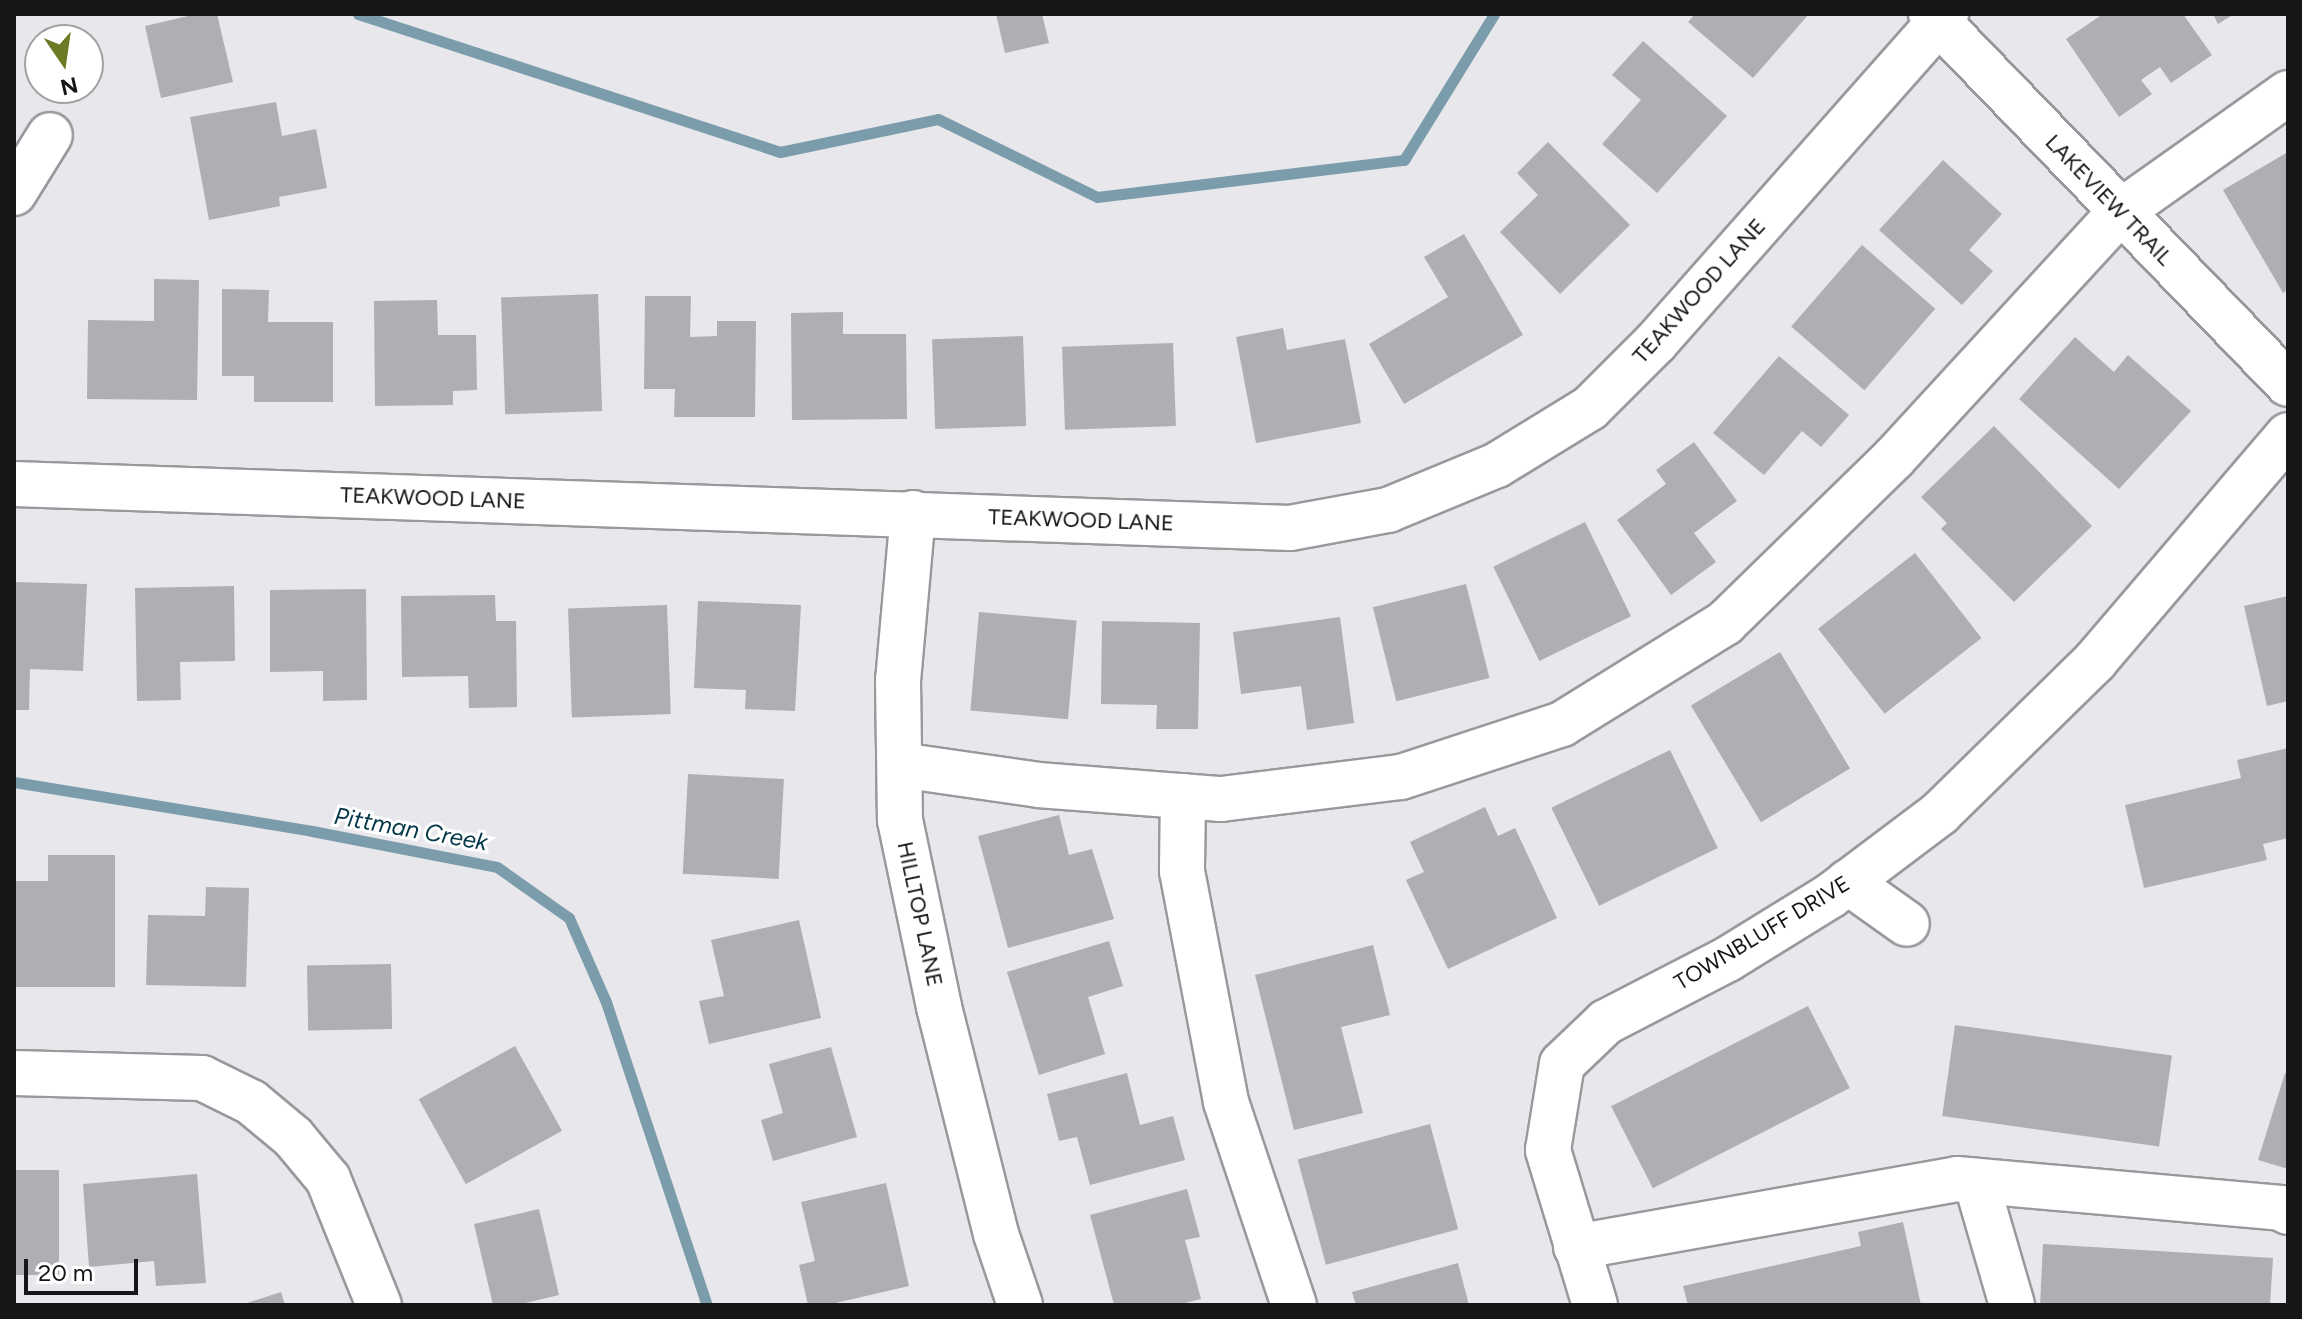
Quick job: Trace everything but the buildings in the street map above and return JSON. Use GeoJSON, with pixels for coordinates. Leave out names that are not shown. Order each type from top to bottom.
{"type":"FeatureCollection","features":[{"type":"Feature","properties":{"kind":"street","name":"LAKEVIEW TRAIL"},"geometry":{"type":"LineString","coordinates":[[1938,17],[2120,212],[2288,384]]}},
{"type":"Feature","properties":{"kind":"street","name":"TEAKWOOD LANE"},"geometry":{"type":"LineString","coordinates":[[14,484],[1290,528],[1388,510],[1497,465],[1590,408],[1656,342],[1938,17]]}},
{"type":"Feature","properties":{"kind":"street"},"geometry":{"type":"LineString","coordinates":[[900,765],[1038,785],[1221,799],[1401,777],[1562,724],[1725,623],[1894,458],[2120,212],[2288,93]]}},
{"type":"Feature","properties":{"kind":"street"},"geometry":{"type":"LineString","coordinates":[[14,193],[50,135]]}},
{"type":"Feature","properties":{"kind":"street","name":"TOWNBLUFF DRIVE"},"geometry":{"type":"LineString","coordinates":[[1595,1305],[1548,1150],[1562,1064],[1606,1022],[1728,959],[1848,882],[1940,813],[2095,661],[2288,435]]}},
{"type":"Feature","properties":{"kind":"street","name":"HILLTOP LANE"},"geometry":{"type":"LineString","coordinates":[[913,513],[898,680],[900,820],[939,1007],[996,1234],[1020,1305]]}},
{"type":"Feature","properties":{"kind":"street"},"geometry":{"type":"LineString","coordinates":[[1183,796],[1182,871],[1226,1102],[1294,1305]]}},
{"type":"Feature","properties":{"kind":"street"},"geometry":{"type":"LineString","coordinates":[[1848,882],[1907,924]]}},
{"type":"Feature","properties":{"kind":"street"},"geometry":{"type":"LineString","coordinates":[[14,1073],[202,1078],[251,1102],[293,1137],[328,1179],[379,1305]]}},
{"type":"Feature","properties":{"kind":"street"},"geometry":{"type":"LineString","coordinates":[[1576,1247],[1957,1179],[2281,1208],[2288,1212]]}},
{"type":"Feature","properties":{"kind":"street"},"geometry":{"type":"LineString","coordinates":[[1976,1181],[2012,1305]]}},
{"type":"Feature","properties":{"kind":"waterway"},"geometry":{"type":"LineString","coordinates":[[358,14],[780,152],[938,119],[1097,197],[1404,160],[1494,14]]}},
{"type":"Feature","properties":{"kind":"waterway","name":"Pittman Creek"},"geometry":{"type":"LineString","coordinates":[[14,782],[312,831],[497,867],[569,918],[606,1002],[707,1305]]}}]}
